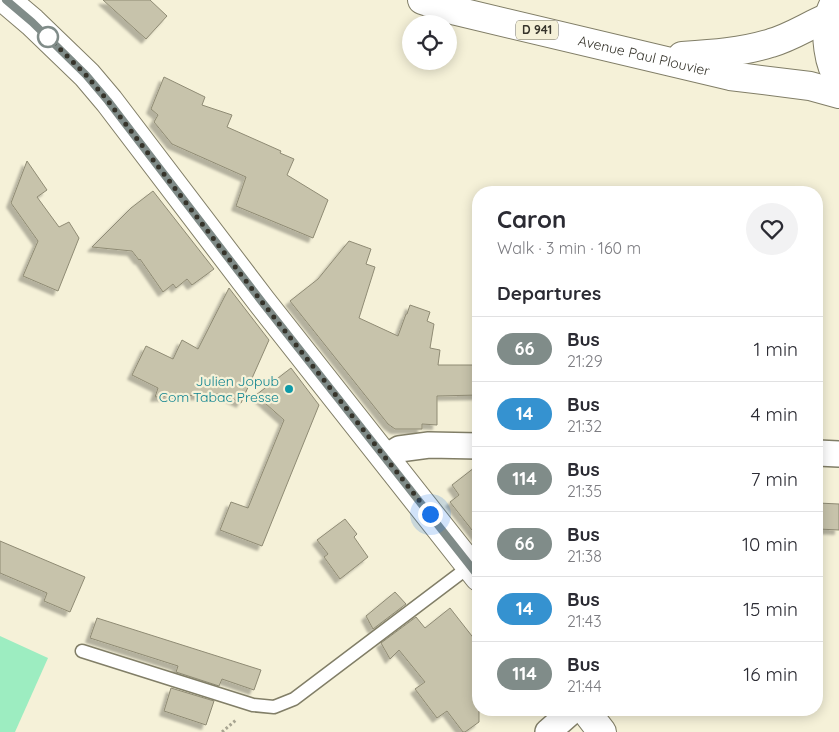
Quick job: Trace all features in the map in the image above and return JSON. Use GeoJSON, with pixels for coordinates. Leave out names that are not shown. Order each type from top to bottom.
{"type":"FeatureCollection","features":[{"type":"Feature","properties":{"kind":"main road"},"geometry":{"type":"LineString","coordinates":[[6,0],[32,22],[86,75],[108,101],[262,302],[472,568]]}},
{"type":"Feature","properties":{"kind":"main road","name":"Avenue Paul Plouvier"},"geometry":{"type":"LineString","coordinates":[[422,0],[456,11],[730,76],[810,86],[839,94]]}},
{"type":"Feature","properties":{"kind":"main road"},"geometry":{"type":"LineString","coordinates":[[832,9],[827,47],[839,79]]}},
{"type":"Feature","properties":{"kind":"main road","name":"D 941"},"geometry":{"type":"LineString","coordinates":[[653,57],[729,52],[772,43],[796,34],[832,9]]}},
{"type":"Feature","properties":{"kind":"main road"},"geometry":{"type":"LineString","coordinates":[[590,716],[602,732]]}},
{"type":"Feature","properties":{"kind":"street"},"geometry":{"type":"LineString","coordinates":[[385,458],[399,449],[429,445],[472,446]]}},
{"type":"Feature","properties":{"kind":"street"},"geometry":{"type":"LineString","coordinates":[[823,453],[839,454]]}},
{"type":"Feature","properties":{"kind":"street"},"geometry":{"type":"LineString","coordinates":[[548,732],[566,716]]}},
{"type":"Feature","properties":{"kind":"lane"},"geometry":{"type":"LineString","coordinates":[[82,651],[253,705],[274,707],[294,699],[472,572]]}},
{"type":"Feature","properties":{"kind":"green space"},"geometry":{"type":"Polygon","coordinates":[[[0,636],[48,658],[15,732],[0,732],[0,636]]]}},
{"type":"Feature","properties":{"kind":"building"},"geometry":{"type":"Polygon","coordinates":[[[103,0],[150,0],[167,16],[146,39],[103,0]]]}},
{"type":"Feature","properties":{"kind":"building"},"geometry":{"type":"Polygon","coordinates":[[[164,77],[205,97],[202,105],[232,115],[227,127],[281,151],[280,153],[294,159],[287,175],[328,200],[313,238],[236,206],[246,177],[172,144],[154,122],[158,115],[151,109],[164,77]]]}},
{"type":"Feature","properties":{"kind":"building"},"geometry":{"type":"Polygon","coordinates":[[[27,161],[47,190],[37,197],[59,227],[69,222],[79,238],[58,291],[23,276],[38,241],[11,203],[27,161]]]}},
{"type":"Feature","properties":{"kind":"building"},"geometry":{"type":"Polygon","coordinates":[[[153,191],[214,269],[192,285],[187,279],[176,288],[173,284],[163,292],[140,259],[132,251],[92,247],[131,208],[153,191]]]}},
{"type":"Feature","properties":{"kind":"building"},"geometry":{"type":"Polygon","coordinates":[[[349,241],[371,249],[366,264],[375,267],[359,318],[398,336],[410,305],[430,312],[427,321],[434,324],[430,348],[440,350],[438,365],[472,365],[472,395],[437,396],[437,425],[422,424],[422,429],[395,429],[388,424],[290,301],[318,279],[349,241]]]}},
{"type":"Feature","properties":{"kind":"building"},"geometry":{"type":"Polygon","coordinates":[[[229,288],[269,340],[241,403],[223,394],[155,397],[158,388],[132,375],[146,346],[173,359],[182,340],[198,349],[229,288]]]}},
{"type":"Feature","properties":{"kind":"building"},"geometry":{"type":"Polygon","coordinates":[[[291,368],[319,405],[262,546],[220,530],[231,502],[248,508],[284,420],[256,395],[291,368]]]}},
{"type":"Feature","properties":{"kind":"building"},"geometry":{"type":"Polygon","coordinates":[[[472,469],[472,530],[450,502],[459,495],[452,485],[472,469]]]}},
{"type":"Feature","properties":{"kind":"building"},"geometry":{"type":"Polygon","coordinates":[[[823,503],[839,504],[839,530],[823,529],[823,503]]]}},
{"type":"Feature","properties":{"kind":"building"},"geometry":{"type":"Polygon","coordinates":[[[345,519],[357,534],[354,537],[368,557],[340,579],[324,557],[328,554],[317,540],[345,519]]]}},
{"type":"Feature","properties":{"kind":"building"},"geometry":{"type":"Polygon","coordinates":[[[0,541],[85,577],[70,612],[44,601],[47,593],[0,573],[0,541]]]}},
{"type":"Feature","properties":{"kind":"building"},"geometry":{"type":"Polygon","coordinates":[[[395,592],[406,604],[373,629],[366,616],[395,592]]]}},
{"type":"Feature","properties":{"kind":"building"},"geometry":{"type":"Polygon","coordinates":[[[450,608],[472,636],[472,716],[479,716],[479,722],[465,732],[463,732],[447,711],[437,718],[415,689],[425,682],[399,650],[390,659],[381,643],[416,617],[425,628],[450,608]]]}},
{"type":"Feature","properties":{"kind":"building"},"geometry":{"type":"Polygon","coordinates":[[[97,618],[261,670],[254,690],[222,679],[219,686],[176,672],[178,666],[90,638],[97,618]]]}},
{"type":"Feature","properties":{"kind":"building"},"geometry":{"type":"Polygon","coordinates":[[[171,688],[214,701],[206,725],[164,711],[171,688]]]}},
{"type":"Feature","properties":{"kind":"bus line","name":"66"},"geometry":{"type":"LineString","coordinates":[[6,0],[32,22],[86,75],[108,101],[262,302],[472,568]]}},
{"type":"Feature","properties":{"kind":"place","name":"Julien Jopub Com Tabac Presse"},"geometry":{"type":"Point","coordinates":[289,389]}},
{"type":"Feature","properties":{"kind":"route"},"geometry":{"type":"LineString","coordinates":[[48,37],[86,75],[108,101],[262,302],[430,514]]}}]}
